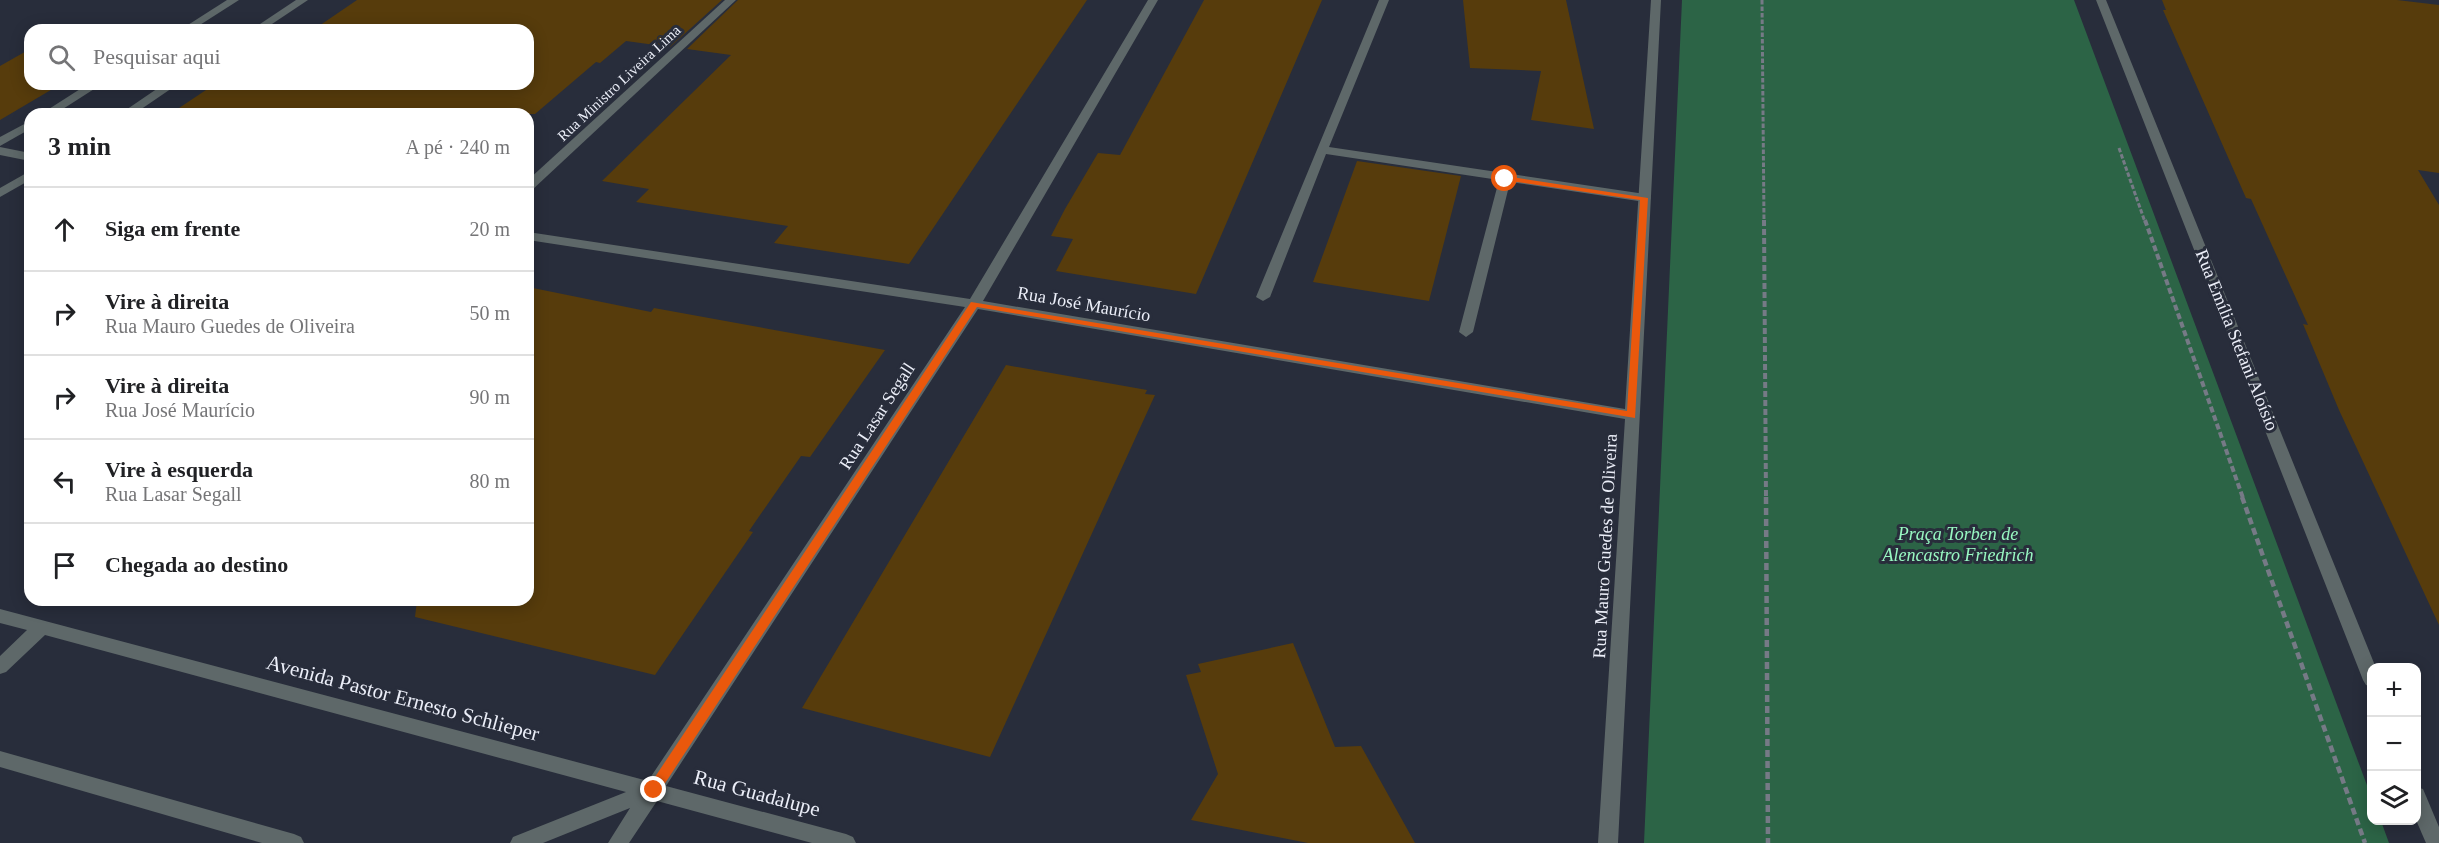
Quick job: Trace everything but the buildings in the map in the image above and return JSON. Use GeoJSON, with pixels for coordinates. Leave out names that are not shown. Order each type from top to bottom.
{"type":"FeatureCollection","features":[{"type":"Feature","properties":{"kind":"street"},"geometry":{"type":"LineString","coordinates":[[195,24],[234,0]]}},
{"type":"Feature","properties":{"kind":"street"},"geometry":{"type":"LineString","coordinates":[[265,24],[303,0]]}},
{"type":"Feature","properties":{"kind":"street","name":"Rua Ministro Liveira Lima"},"geometry":{"type":"LineString","coordinates":[[534,182],[731,0]]}},
{"type":"Feature","properties":{"kind":"street","name":"Rua Lasar Segall"},"geometry":{"type":"LineString","coordinates":[[618,843],[974,304],[1153,0]]}},
{"type":"Feature","properties":{"kind":"street"},"geometry":{"type":"LineString","coordinates":[[1263,297],[1384,0]]}},
{"type":"Feature","properties":{"kind":"street","name":"Rua Mauro Guedes de Oliveira"},"geometry":{"type":"LineString","coordinates":[[1608,843],[1656,0]]}},
{"type":"Feature","properties":{"kind":"street","name":"Rua Emília Stefani Aloísio"},"geometry":{"type":"LineString","coordinates":[[2101,0],[2367,667]]}},
{"type":"Feature","properties":{"kind":"street"},"geometry":{"type":"LineString","coordinates":[[57,108],[86,90]]}},
{"type":"Feature","properties":{"kind":"street"},"geometry":{"type":"LineString","coordinates":[[135,108],[163,90]]}},
{"type":"Feature","properties":{"kind":"street"},"geometry":{"type":"LineString","coordinates":[[0,142],[24,128]]}},
{"type":"Feature","properties":{"kind":"street"},"geometry":{"type":"LineString","coordinates":[[1322,150],[1644,198]]}},
{"type":"Feature","properties":{"kind":"street"},"geometry":{"type":"LineString","coordinates":[[0,152],[24,155]]}},
{"type":"Feature","properties":{"kind":"street"},"geometry":{"type":"LineString","coordinates":[[0,193],[24,179]]}},
{"type":"Feature","properties":{"kind":"street"},"geometry":{"type":"LineString","coordinates":[[1466,332],[1505,179]]}},
{"type":"Feature","properties":{"kind":"street","name":"Rua José Maurício"},"geometry":{"type":"LineString","coordinates":[[534,237],[974,304],[1632,416]]}},
{"type":"Feature","properties":{"kind":"street","name":"Avenida Pastor Ernesto Schlieper"},"geometry":{"type":"LineString","coordinates":[[0,616],[654,790]]}},
{"type":"Feature","properties":{"kind":"street"},"geometry":{"type":"LineString","coordinates":[[0,667],[42,627]]}},
{"type":"Feature","properties":{"kind":"street"},"geometry":{"type":"LineString","coordinates":[[0,759],[294,843]]}},
{"type":"Feature","properties":{"kind":"street"},"geometry":{"type":"LineString","coordinates":[[520,843],[654,790]]}},
{"type":"Feature","properties":{"kind":"street","name":"Rua Guadalupe"},"geometry":{"type":"LineString","coordinates":[[654,790],[846,843]]}},
{"type":"Feature","properties":{"kind":"street"},"geometry":{"type":"LineString","coordinates":[[2421,807],[2436,843]]}},
{"type":"Feature","properties":{"kind":"path"},"geometry":{"type":"LineString","coordinates":[[1762,0],[1768,843]]}},
{"type":"Feature","properties":{"kind":"path"},"geometry":{"type":"LineString","coordinates":[[2118,146],[2365,843]]}},
{"type":"Feature","properties":{"kind":"green space","name":"Praça Torben de Alencastro Friedrich"},"geometry":{"type":"Polygon","coordinates":[[[1682,0],[2074,0],[2367,785],[2367,825],[2382,825],[2389,843],[1644,843],[1682,0]]]}},
{"type":"Feature","properties":{"kind":"route"},"geometry":{"type":"LineString","coordinates":[[654,790],[974,304],[1632,416],[1644,198],[1505,179]]}}]}
